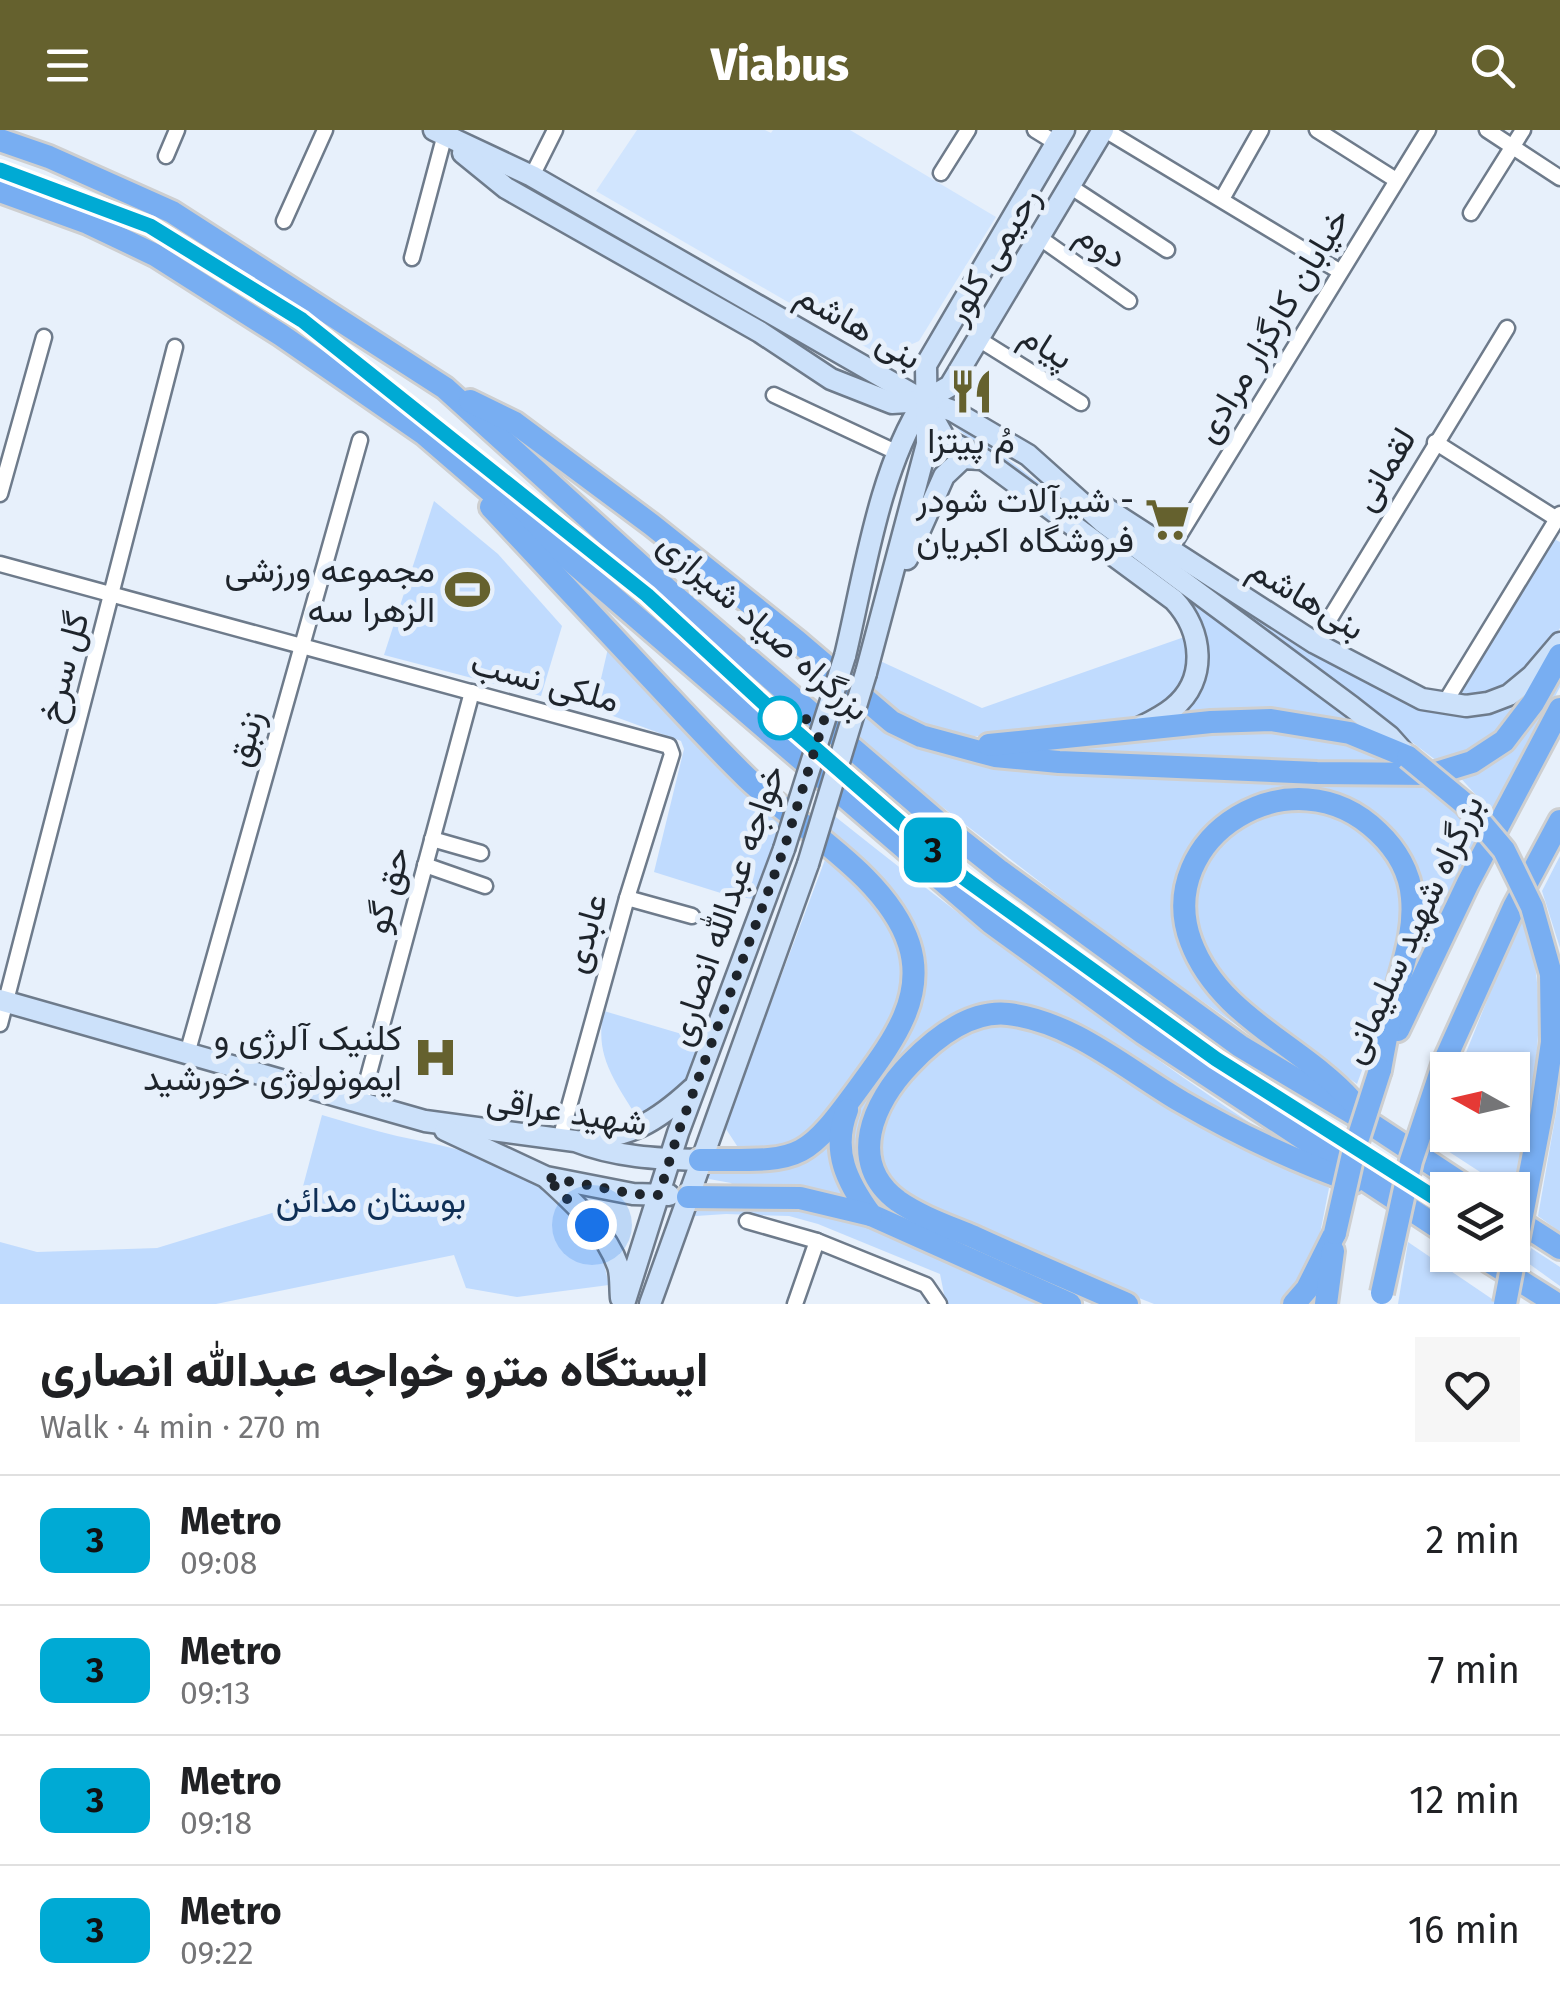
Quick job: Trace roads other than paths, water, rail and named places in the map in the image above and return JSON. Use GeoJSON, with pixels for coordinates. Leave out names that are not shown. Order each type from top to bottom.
{"type":"FeatureCollection","features":[{"type":"Feature","properties":{"kind":"highway","name":"بزرگراه صیاد شیرازی"},"geometry":{"type":"LineString","coordinates":[[0,140],[49,157],[172,212],[446,388],[670,592],[949,831],[1240,1046],[1444,1172]]}},
{"type":"Feature","properties":{"kind":"highway"},"geometry":{"type":"LineString","coordinates":[[0,192],[88,222],[156,256],[424,434],[990,922],[1143,1033],[1430,1222]]}},
{"type":"Feature","properties":{"kind":"highway"},"geometry":{"type":"LineString","coordinates":[[446,388],[516,423],[782,629],[892,722],[921,736],[970,748],[1022,760],[1433,774],[1472,762],[1504,741],[1533,703],[1560,655]]}},
{"type":"Feature","properties":{"kind":"highway"},"geometry":{"type":"LineString","coordinates":[[424,434],[745,776],[888,900],[910,947],[913,993],[905,1017],[886,1050],[822,1137],[805,1151],[769,1160],[700,1160]]}},
{"type":"Feature","properties":{"kind":"highway","name":"بزرگراه شهید سلیمانی"},"geometry":{"type":"LineString","coordinates":[[1326,1304],[1335,1233],[1380,1070],[1468,882],[1560,709]]}},
{"type":"Feature","properties":{"kind":"highway"},"geometry":{"type":"LineString","coordinates":[[970,748],[1271,720],[1350,733],[1408,756],[1465,804],[1504,850],[1532,907],[1550,974],[1552,1028],[1547,1076],[1505,1304]]}},
{"type":"Feature","properties":{"kind":"highway"},"geometry":{"type":"LineString","coordinates":[[1374,1126],[1345,1093],[1236,1005],[1206,970],[1189,937],[1186,899],[1196,862],[1221,828],[1255,806],[1296,798],[1341,806],[1370,824],[1403,865],[1412,894],[1412,926],[1380,1070]]}},
{"type":"Feature","properties":{"kind":"highway"},"geometry":{"type":"LineString","coordinates":[[1381,1299],[1412,1162],[1444,1062],[1514,906],[1560,821]]}},
{"type":"Feature","properties":{"kind":"highway"},"geometry":{"type":"LineString","coordinates":[[1127,1304],[913,1210],[882,1186],[868,1152],[870,1125],[880,1102],[912,1062],[960,1024],[989,1014],[1038,1020],[1086,1040],[1183,1102],[1289,1158],[1386,1194]]}},
{"type":"Feature","properties":{"kind":"highway"},"geometry":{"type":"LineString","coordinates":[[851,1098],[839,1144],[843,1168],[871,1215]]}},
{"type":"Feature","properties":{"kind":"highway"},"geometry":{"type":"LineString","coordinates":[[688,1197],[800,1198],[871,1215],[1070,1304]]}},
{"type":"Feature","properties":{"kind":"highway"},"geometry":{"type":"LineString","coordinates":[[1530,1229],[1560,1248]]}},
{"type":"Feature","properties":{"kind":"highway"},"geometry":{"type":"LineString","coordinates":[[1294,1304],[1307,1289],[1335,1233]]}},
{"type":"Feature","properties":{"kind":"highway"},"geometry":{"type":"LineString","coordinates":[[1493,1272],[1520,1304]]}},
{"type":"Feature","properties":{"kind":"highway"},"geometry":{"type":"LineString","coordinates":[[1505,1272],[1557,1304]]}},
{"type":"Feature","properties":{"kind":"main road","name":"رحیمی کلور"},"geometry":{"type":"LineString","coordinates":[[924,401],[950,386],[1104,130]]}},
{"type":"Feature","properties":{"kind":"main road","name":"بنی هاشم"},"geometry":{"type":"LineString","coordinates":[[438,132],[532,176],[924,401]]}},
{"type":"Feature","properties":{"kind":"main road","name":"بنی هاشم"},"geometry":{"type":"LineString","coordinates":[[438,132],[506,188],[760,332],[831,378],[892,403],[924,401]]}},
{"type":"Feature","properties":{"kind":"main road"},"geometry":{"type":"LineString","coordinates":[[1060,137],[926,365],[924,401],[945,439],[983,459],[1174,600],[1190,619],[1198,660],[1188,692],[1175,707],[1134,730]]}},
{"type":"Feature","properties":{"kind":"main road"},"geometry":{"type":"LineString","coordinates":[[924,401],[953,411],[1028,454],[1104,524],[1352,707],[1390,736],[1408,756]]}},
{"type":"Feature","properties":{"kind":"main road","name":"خواجه عبدالله انصاری"},"geometry":{"type":"LineString","coordinates":[[623,1304],[670,1160],[784,849],[844,656],[905,430],[924,401]]}},
{"type":"Feature","properties":{"kind":"main road","name":"خواجه عبدالله انصاری"},"geometry":{"type":"LineString","coordinates":[[650,1304],[808,864],[866,673],[927,444],[924,401]]}},
{"type":"Feature","properties":{"kind":"main road","name":"بنی‌هاشم"},"geometry":{"type":"LineString","coordinates":[[1028,454],[1170,552],[1315,643],[1402,691],[1444,704],[1488,703],[1509,695],[1532,676],[1560,643]]}},
{"type":"Feature","properties":{"kind":"main road"},"geometry":{"type":"LineString","coordinates":[[884,612],[944,476],[963,458],[983,459]]}},
{"type":"Feature","properties":{"kind":"main road","name":"شهید عراقی"},"geometry":{"type":"LineString","coordinates":[[3,1000],[425,1121],[568,1141],[598,1150],[700,1160]]}},
{"type":"Feature","properties":{"kind":"main road"},"geometry":{"type":"LineString","coordinates":[[568,1141],[614,1137],[649,1125],[697,1085]]}},
{"type":"Feature","properties":{"kind":"main road","name":"شهید عراقی"},"geometry":{"type":"LineString","coordinates":[[425,1121],[546,1177],[634,1194],[688,1197]]}},
{"type":"Feature","properties":{"kind":"main road"},"geometry":{"type":"LineString","coordinates":[[546,1177],[575,1204],[607,1246],[618,1267],[623,1304]]}},
{"type":"Feature","properties":{"kind":"street"},"geometry":{"type":"LineString","coordinates":[[166,156],[177,130]]}},
{"type":"Feature","properties":{"kind":"street"},"geometry":{"type":"LineString","coordinates":[[284,221],[325,130]]}},
{"type":"Feature","properties":{"kind":"street"},"geometry":{"type":"LineString","coordinates":[[532,176],[555,130]]}},
{"type":"Feature","properties":{"kind":"street"},"geometry":{"type":"LineString","coordinates":[[941,173],[968,130]]}},
{"type":"Feature","properties":{"kind":"street"},"geometry":{"type":"LineString","coordinates":[[1035,130],[1060,137]]}},
{"type":"Feature","properties":{"kind":"street"},"geometry":{"type":"LineString","coordinates":[[1104,130],[1339,271]]}},
{"type":"Feature","properties":{"kind":"street"},"geometry":{"type":"LineString","coordinates":[[1222,199],[1261,130]]}},
{"type":"Feature","properties":{"kind":"street"},"geometry":{"type":"LineString","coordinates":[[1317,130],[1396,180]]}},
{"type":"Feature","properties":{"kind":"street","name":"خیابان کارگزار مرادی"},"geometry":{"type":"LineString","coordinates":[[1170,552],[1428,130]]}},
{"type":"Feature","properties":{"kind":"street"},"geometry":{"type":"LineString","coordinates":[[1486,130],[1560,178]]}},
{"type":"Feature","properties":{"kind":"street"},"geometry":{"type":"LineString","coordinates":[[1471,213],[1523,130]]}},
{"type":"Feature","properties":{"kind":"street"},"geometry":{"type":"LineString","coordinates":[[412,258],[438,132]]}},
{"type":"Feature","properties":{"kind":"street"},"geometry":{"type":"LineString","coordinates":[[1071,186],[1168,250]]}},
{"type":"Feature","properties":{"kind":"street","name":"دوم"},"geometry":{"type":"LineString","coordinates":[[1040,238],[1128,301]]}},
{"type":"Feature","properties":{"kind":"street","name":"لقمانی"},"geometry":{"type":"LineString","coordinates":[[1315,643],[1507,328]]}},
{"type":"Feature","properties":{"kind":"street"},"geometry":{"type":"LineString","coordinates":[[0,494],[44,337]]}},
{"type":"Feature","properties":{"kind":"street","name":"پیام"},"geometry":{"type":"LineString","coordinates":[[980,340],[1082,403]]}},
{"type":"Feature","properties":{"kind":"street","name":"گل سرخ"},"geometry":{"type":"LineString","coordinates":[[0,1024],[3,1000],[175,347]]}},
{"type":"Feature","properties":{"kind":"street"},"geometry":{"type":"LineString","coordinates":[[774,395],[898,453]]}},
{"type":"Feature","properties":{"kind":"street","name":"زنبق"},"geometry":{"type":"LineString","coordinates":[[187,1054],[360,440]]}},
{"type":"Feature","properties":{"kind":"street"},"geometry":{"type":"LineString","coordinates":[[1436,442],[1558,517],[1444,704]]}},
{"type":"Feature","properties":{"kind":"street","name":"ملکی نسب"},"geometry":{"type":"LineString","coordinates":[[0,564],[669,746]]}},
{"type":"Feature","properties":{"kind":"street","name":"حق گو"},"geometry":{"type":"LineString","coordinates":[[360,1103],[472,692]]}},
{"type":"Feature","properties":{"kind":"street","name":"عابدی"},"geometry":{"type":"LineString","coordinates":[[568,1141],[627,898],[672,754],[669,746]]}},
{"type":"Feature","properties":{"kind":"street"},"geometry":{"type":"LineString","coordinates":[[432,839],[481,853]]}},
{"type":"Feature","properties":{"kind":"street"},"geometry":{"type":"LineString","coordinates":[[425,865],[485,886]]}},
{"type":"Feature","properties":{"kind":"street"},"geometry":{"type":"LineString","coordinates":[[627,898],[692,916]]}},
{"type":"Feature","properties":{"kind":"street"},"geometry":{"type":"LineString","coordinates":[[748,1221],[817,1241],[926,1285],[939,1304]]}},
{"type":"Feature","properties":{"kind":"street"},"geometry":{"type":"LineString","coordinates":[[795,1304],[817,1241]]}},
{"type":"Feature","properties":{"kind":"metro line","name":"3"},"geometry":{"type":"LineString","coordinates":[[0,170],[150,226],[302,320],[647,595],[780,718],[964,878],[1216,1059],[1430,1195]]}},
{"type":"Feature","properties":{"kind":"place","name":"مُ پیتزا"},"geometry":{"type":"Point","coordinates":[971,391]}},
{"type":"Feature","properties":{"kind":"place","name":"شیرآلات شودر - فروشگاه اکبریان"},"geometry":{"type":"Point","coordinates":[1167,520]}},
{"type":"Feature","properties":{"kind":"place","name":"مجموعه ورزشی الزهرا سه"},"geometry":{"type":"Point","coordinates":[468,590]}},
{"type":"Feature","properties":{"kind":"place","name":"کلنیک آلرژی و ایمونولوژی خورشید"},"geometry":{"type":"Point","coordinates":[435,1058]}},
{"type":"Feature","properties":{"kind":"park label","name":"بوستان مدائن"},"geometry":{"type":"Point","coordinates":[371,1200]}}]}
